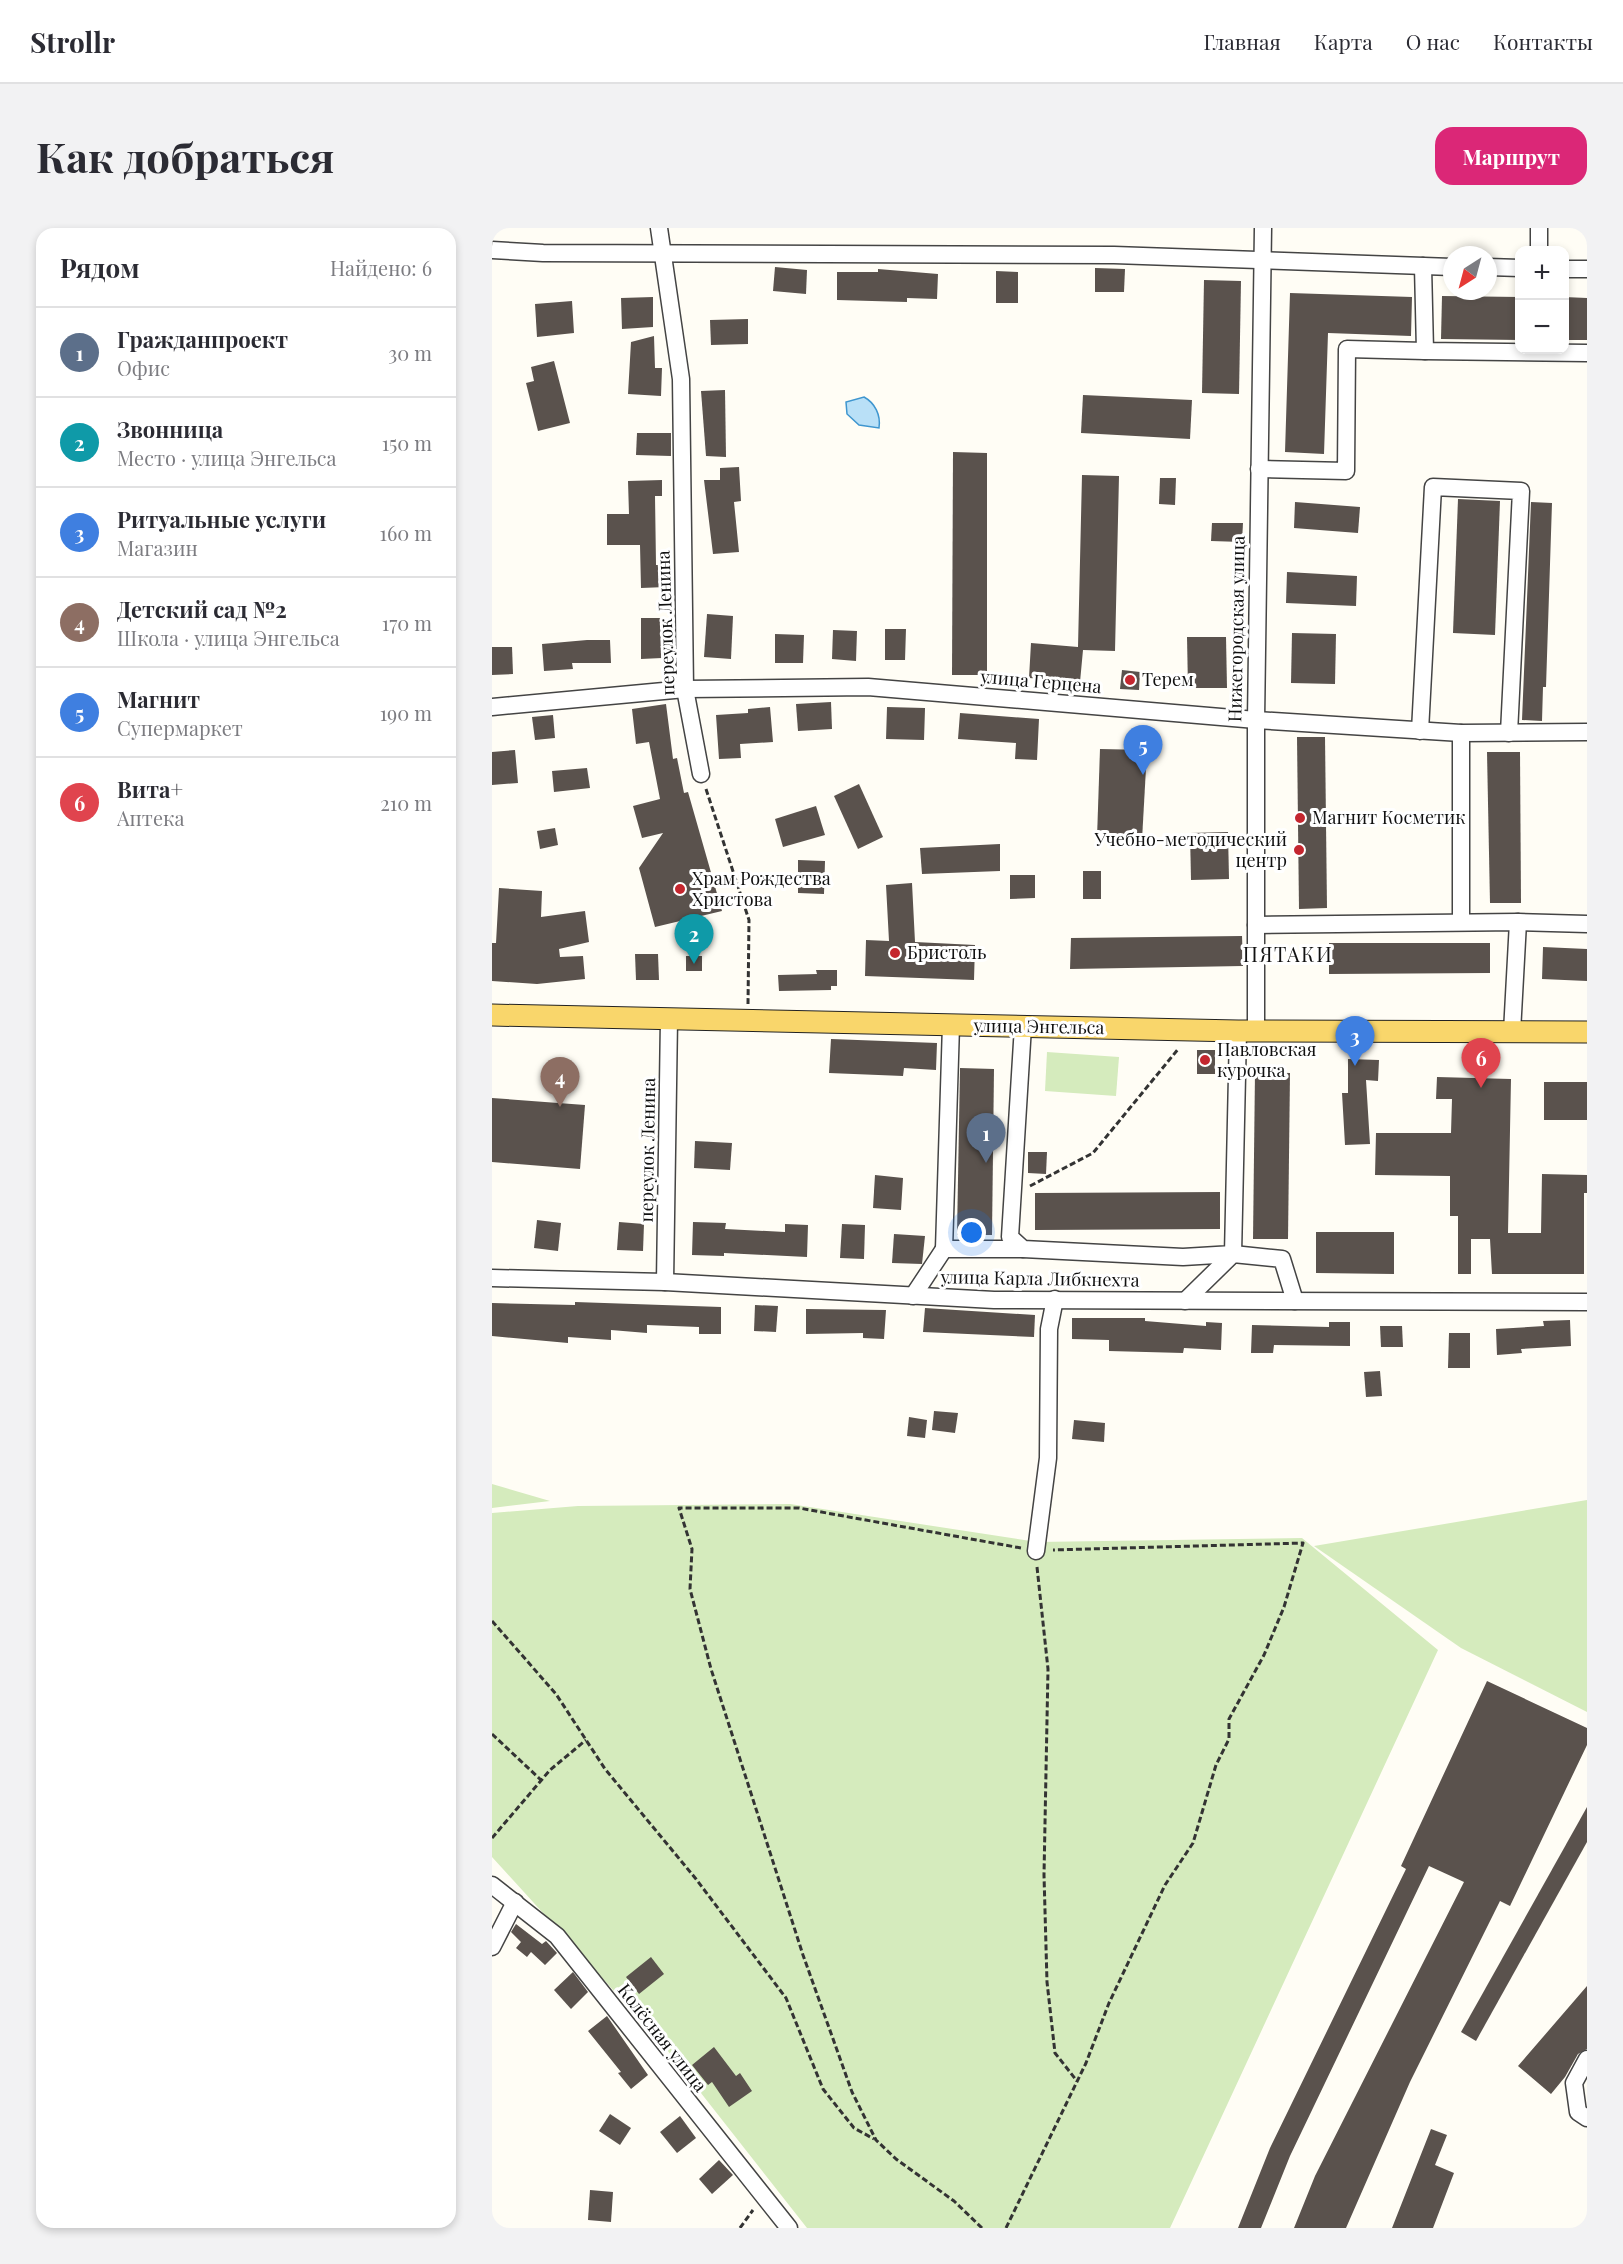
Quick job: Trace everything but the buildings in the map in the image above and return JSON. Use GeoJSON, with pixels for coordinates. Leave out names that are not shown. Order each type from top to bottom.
{"type":"FeatureCollection","features":[{"type":"Feature","properties":{"kind":"main road","name":"улица Энгельса"},"geometry":{"type":"LineString","coordinates":[[492,1015],[1247,1031],[1587,1032]]}},
{"type":"Feature","properties":{"kind":"street","name":"переулок Ленина"},"geometry":{"type":"LineString","coordinates":[[659,228],[681,379],[685,689],[701,774]]}},
{"type":"Feature","properties":{"kind":"street","name":"Нижегородская улица"},"geometry":{"type":"LineString","coordinates":[[1233,1254],[1256,925],[1256,720],[1263,228]]}},
{"type":"Feature","properties":{"kind":"street"},"geometry":{"type":"LineString","coordinates":[[1539,228],[1539,246]]}},
{"type":"Feature","properties":{"kind":"street"},"geometry":{"type":"LineString","coordinates":[[492,250],[1114,255],[1443,267]]}},
{"type":"Feature","properties":{"kind":"street"},"geometry":{"type":"LineString","coordinates":[[1423,266],[1425,351]]}},
{"type":"Feature","properties":{"kind":"street"},"geometry":{"type":"LineString","coordinates":[[1497,267],[1515,268]]}},
{"type":"Feature","properties":{"kind":"street"},"geometry":{"type":"LineString","coordinates":[[1569,268],[1587,269]]}},
{"type":"Feature","properties":{"kind":"street"},"geometry":{"type":"LineString","coordinates":[[1259,469],[1346,471],[1347,350],[1587,353]]}},
{"type":"Feature","properties":{"kind":"street"},"geometry":{"type":"LineString","coordinates":[[1420,731],[1433,487],[1521,491],[1509,733]]}},
{"type":"Feature","properties":{"kind":"street","name":"улица Герцена"},"geometry":{"type":"LineString","coordinates":[[492,707],[685,689],[868,687],[1256,720],[1461,734],[1587,732]]}},
{"type":"Feature","properties":{"kind":"street"},"geometry":{"type":"LineString","coordinates":[[1461,734],[1461,922]]}},
{"type":"Feature","properties":{"kind":"street"},"geometry":{"type":"LineString","coordinates":[[1256,925],[1461,922],[1587,924]]}},
{"type":"Feature","properties":{"kind":"street"},"geometry":{"type":"LineString","coordinates":[[1512,1032],[1518,922]]}},
{"type":"Feature","properties":{"kind":"street","name":"переулок Ленина"},"geometry":{"type":"LineString","coordinates":[[665,1282],[669,1019]]}},
{"type":"Feature","properties":{"kind":"street"},"geometry":{"type":"LineString","coordinates":[[913,1296],[944,1248],[951,1025]]}},
{"type":"Feature","properties":{"kind":"street"},"geometry":{"type":"LineString","coordinates":[[1023,1026],[1010,1238],[1023,1249]]}},
{"type":"Feature","properties":{"kind":"street"},"geometry":{"type":"LineString","coordinates":[[944,1248],[1023,1249],[1183,1257],[1233,1254],[1282,1259],[1295,1301]]}},
{"type":"Feature","properties":{"kind":"street"},"geometry":{"type":"LineString","coordinates":[[1185,1300],[1233,1254]]}},
{"type":"Feature","properties":{"kind":"street","name":"улица Карла Либкнехта"},"geometry":{"type":"LineString","coordinates":[[492,1278],[665,1282],[994,1300],[1587,1302]]}},
{"type":"Feature","properties":{"kind":"street"},"geometry":{"type":"LineString","coordinates":[[1036,1551],[1048,1458],[1049,1329],[1054,1299]]}},
{"type":"Feature","properties":{"kind":"street","name":"Колёсная улица"},"geometry":{"type":"LineString","coordinates":[[492,1885],[557,1936],[789,2228]]}},
{"type":"Feature","properties":{"kind":"street"},"geometry":{"type":"LineString","coordinates":[[492,1947],[515,1902]]}},
{"type":"Feature","properties":{"kind":"street"},"geometry":{"type":"LineString","coordinates":[[1587,2059],[1574,2083],[1578,2112],[1587,2118]]}},
{"type":"Feature","properties":{"kind":"path"},"geometry":{"type":"LineString","coordinates":[[701,774],[750,920],[747,1021]]}},
{"type":"Feature","properties":{"kind":"path"},"geometry":{"type":"LineString","coordinates":[[1013,1192],[1043,1181],[1093,1153],[1180,1046]]}},
{"type":"Feature","properties":{"kind":"path"},"geometry":{"type":"LineString","coordinates":[[876,2140],[852,2092],[803,1955],[711,1669],[690,1589],[692,1549],[679,1508],[799,1508],[957,1534],[1036,1551],[1303,1543],[1284,1607],[1264,1655],[1229,1719],[1229,1739],[1216,1765],[1193,1843],[1165,1885],[1109,2002],[1077,2081],[1006,2228]]}},
{"type":"Feature","properties":{"kind":"path"},"geometry":{"type":"LineString","coordinates":[[1036,1551],[1048,1669],[1044,1875],[1047,1982],[1054,2053],[1077,2081]]}},
{"type":"Feature","properties":{"kind":"path"},"geometry":{"type":"LineString","coordinates":[[492,1621],[556,1694],[605,1768],[696,1879],[786,1998],[823,2090],[854,2128],[876,2140],[896,2159],[954,2201],[982,2228]]}},
{"type":"Feature","properties":{"kind":"path"},"geometry":{"type":"LineString","coordinates":[[492,1734],[541,1780]]}},
{"type":"Feature","properties":{"kind":"path"},"geometry":{"type":"LineString","coordinates":[[492,1838],[541,1780],[586,1740]]}},
{"type":"Feature","properties":{"kind":"path"},"geometry":{"type":"LineString","coordinates":[[740,2228],[763,2195]]}},
{"type":"Feature","properties":{"kind":"green space"},"geometry":{"type":"Polygon","coordinates":[[[1047,1052],[1119,1057],[1116,1096],[1045,1091],[1047,1052]]]}},
{"type":"Feature","properties":{"kind":"green space"},"geometry":{"type":"Polygon","coordinates":[[[492,1484],[550,1501],[492,1508],[492,1484]]]}},
{"type":"Feature","properties":{"kind":"green space"},"geometry":{"type":"Polygon","coordinates":[[[1587,1500],[1587,1712],[1461,1648],[1314,1546],[1587,1500]]]}},
{"type":"Feature","properties":{"kind":"green space"},"geometry":{"type":"Polygon","coordinates":[[[790,1504],[1037,1542],[1302,1538],[1438,1650],[1170,2228],[807,2228],[664,2046],[492,1857],[492,1513],[578,1506],[790,1504]]]}},
{"type":"Feature","properties":{"kind":"water"},"geometry":{"type":"Polygon","coordinates":[[[864,397],[876,410],[879,428],[859,425],[847,414],[846,402],[864,397]]]}},
{"type":"Feature","properties":{"kind":"place","name":"Терем"},"geometry":{"type":"Point","coordinates":[1130,680]}},
{"type":"Feature","properties":{"kind":"place","name":"Магнит"},"geometry":{"type":"Point","coordinates":[1143,775]}},
{"type":"Feature","properties":{"kind":"place","name":"Магнит Косметик"},"geometry":{"type":"Point","coordinates":[1300,818]}},
{"type":"Feature","properties":{"kind":"place","name":"Учебно-методический центр"},"geometry":{"type":"Point","coordinates":[1299,850]}},
{"type":"Feature","properties":{"kind":"place","name":"Храм Рождества Христова"},"geometry":{"type":"Point","coordinates":[680,889]}},
{"type":"Feature","properties":{"kind":"place","name":"Бристоль"},"geometry":{"type":"Point","coordinates":[895,953]}},
{"type":"Feature","properties":{"kind":"place","name":"Звонница"},"geometry":{"type":"Point","coordinates":[694,964]}},
{"type":"Feature","properties":{"kind":"place","name":"Павловская курочка"},"geometry":{"type":"Point","coordinates":[1205,1060]}},
{"type":"Feature","properties":{"kind":"place","name":"Ритуальные услуги"},"geometry":{"type":"Point","coordinates":[1355,1066]}},
{"type":"Feature","properties":{"kind":"place","name":"Вита+"},"geometry":{"type":"Point","coordinates":[1481,1088]}},
{"type":"Feature","properties":{"kind":"place","name":"Детский сад №2"},"geometry":{"type":"Point","coordinates":[560,1107]}},
{"type":"Feature","properties":{"kind":"place","name":"Гражданпроект"},"geometry":{"type":"Point","coordinates":[986,1163]}},
{"type":"Feature","properties":{"kind":"district","name":"ПЯТАКИ"},"geometry":{"type":"Point","coordinates":[1288,955]}}]}
